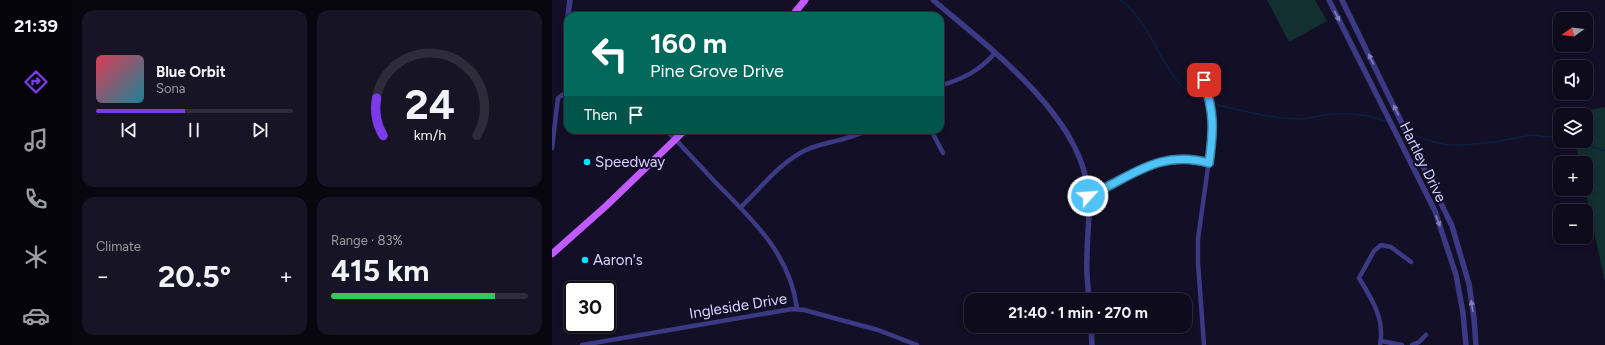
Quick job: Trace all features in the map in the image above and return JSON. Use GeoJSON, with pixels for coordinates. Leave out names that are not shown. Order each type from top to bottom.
{"type":"FeatureCollection","features":[{"type":"Feature","properties":{"kind":"main road"},"geometry":{"type":"LineString","coordinates":[[795,12],[805,0]]}},
{"type":"Feature","properties":{"kind":"main road"},"geometry":{"type":"LineString","coordinates":[[552,254],[565,244],[681,134]]}},
{"type":"Feature","properties":{"kind":"street"},"geometry":{"type":"LineString","coordinates":[[568,12],[570,0]]}},
{"type":"Feature","properties":{"kind":"street"},"geometry":{"type":"LineString","coordinates":[[933,0],[995,53],[1031,88],[1065,132],[1082,163],[1088,196],[1087,260],[1089,293]]}},
{"type":"Feature","properties":{"kind":"street","name":"Hartley Drive"},"geometry":{"type":"LineString","coordinates":[[1329,0],[1435,211],[1456,275],[1463,313],[1466,345]]}},
{"type":"Feature","properties":{"kind":"street","name":"Hartley Drive"},"geometry":{"type":"LineString","coordinates":[[1342,0],[1452,226],[1469,284],[1476,345]]}},
{"type":"Feature","properties":{"kind":"street"},"geometry":{"type":"LineString","coordinates":[[944,84],[969,75],[983,66],[995,53]]}},
{"type":"Feature","properties":{"kind":"street"},"geometry":{"type":"LineString","coordinates":[[1204,80],[1211,105],[1213,123],[1198,239],[1198,263],[1204,345]]}},
{"type":"Feature","properties":{"kind":"street"},"geometry":{"type":"LineString","coordinates":[[552,97],[558,98],[564,94]]}},
{"type":"Feature","properties":{"kind":"street"},"geometry":{"type":"LineString","coordinates":[[552,148],[558,98]]}},
{"type":"Feature","properties":{"kind":"street"},"geometry":{"type":"LineString","coordinates":[[671,134],[758,225],[776,250],[792,283],[797,309]]}},
{"type":"Feature","properties":{"kind":"street"},"geometry":{"type":"LineString","coordinates":[[741,207],[785,164],[805,150],[859,134]]}},
{"type":"Feature","properties":{"kind":"street"},"geometry":{"type":"LineString","coordinates":[[933,134],[943,153]]}},
{"type":"Feature","properties":{"kind":"street"},"geometry":{"type":"LineString","coordinates":[[1088,196],[1135,172],[1162,161],[1186,159],[1209,163]]}},
{"type":"Feature","properties":{"kind":"street"},"geometry":{"type":"LineString","coordinates":[[1402,345],[1381,343],[1380,318],[1373,302],[1359,278],[1374,251],[1382,245],[1391,247],[1412,262]]}},
{"type":"Feature","properties":{"kind":"street","name":"Ingleside Drive"},"geometry":{"type":"LineString","coordinates":[[582,345],[781,310],[797,309],[878,330],[917,345]]}},
{"type":"Feature","properties":{"kind":"street"},"geometry":{"type":"LineString","coordinates":[[1091,333],[1092,345]]}},
{"type":"Feature","properties":{"kind":"street"},"geometry":{"type":"LineString","coordinates":[[1412,345],[1420,342],[1426,335]]}},
{"type":"Feature","properties":{"kind":"green space"},"geometry":{"type":"Polygon","coordinates":[[[1267,0],[1315,0],[1327,21],[1289,42],[1267,0]]]}},
{"type":"Feature","properties":{"kind":"green space"},"geometry":{"type":"Polygon","coordinates":[[[1605,107],[1605,282],[1593,226],[1593,204],[1588,204],[1587,196],[1593,196],[1593,156],[1578,156],[1577,148],[1593,148],[1593,109],[1605,107]]]}},
{"type":"Feature","properties":{"kind":"waterway"},"geometry":{"type":"LineString","coordinates":[[1120,0],[1132,10],[1141,22],[1173,76],[1183,87],[1198,99],[1221,106],[1282,118],[1305,119],[1323,115],[1348,114],[1364,115],[1388,122]]}},
{"type":"Feature","properties":{"kind":"waterway"},"geometry":{"type":"LineString","coordinates":[[1395,125],[1402,129]]}},
{"type":"Feature","properties":{"kind":"waterway"},"geometry":{"type":"LineString","coordinates":[[1409,133],[1430,141],[1447,145],[1495,142],[1532,135],[1553,137]]}},
{"type":"Feature","properties":{"kind":"waterway"},"geometry":{"type":"LineString","coordinates":[[1593,147],[1605,151]]}},
{"type":"Feature","properties":{"kind":"place","name":"Speedway"},"geometry":{"type":"Point","coordinates":[587,162]}},
{"type":"Feature","properties":{"kind":"place","name":"Aaron's"},"geometry":{"type":"Point","coordinates":[585,260]}},
{"type":"Feature","properties":{"kind":"route"},"geometry":{"type":"LineString","coordinates":[[1088,196],[1135,172],[1162,161],[1186,159],[1209,163],[1213,123],[1211,105],[1204,80]]}}]}
